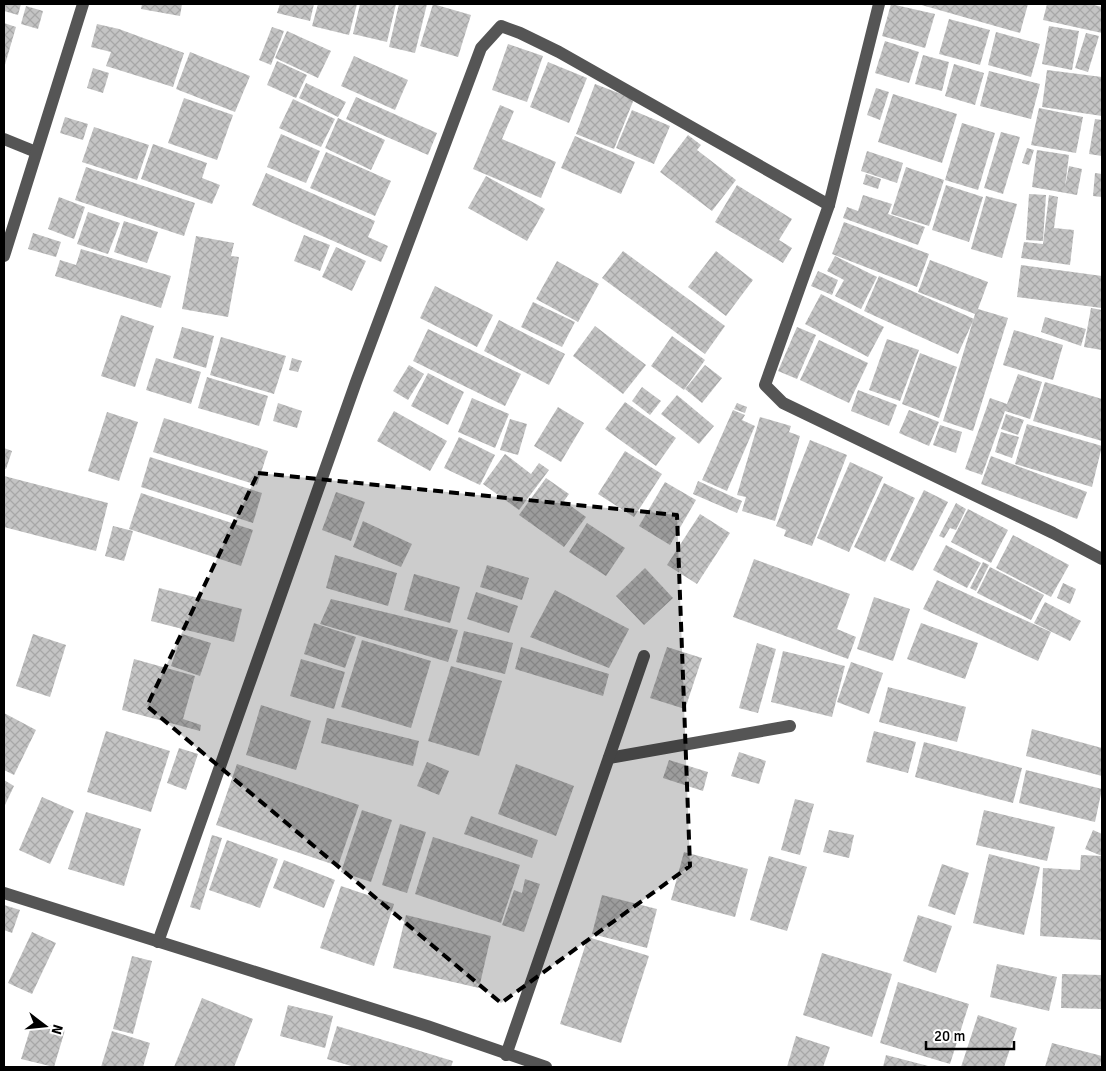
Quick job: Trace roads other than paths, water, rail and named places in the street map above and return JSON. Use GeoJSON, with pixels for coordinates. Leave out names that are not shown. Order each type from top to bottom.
{"type":"FeatureCollection","features":[{"type":"Feature","properties":{"kind":"street"},"geometry":{"type":"LineString","coordinates":[[4,256],[83,4]]}},
{"type":"Feature","properties":{"kind":"street"},"geometry":{"type":"LineString","coordinates":[[879,4],[829,205],[765,385],[783,403],[790,407],[1053,533],[1102,559]]}},
{"type":"Feature","properties":{"kind":"street"},"geometry":{"type":"LineString","coordinates":[[158,942],[356,382],[481,48],[500,26],[520,33],[560,52],[829,205]]}},
{"type":"Feature","properties":{"kind":"street"},"geometry":{"type":"LineString","coordinates":[[4,139],[36,152]]}},
{"type":"Feature","properties":{"kind":"street"},"geometry":{"type":"LineString","coordinates":[[506,1055],[644,656]]}},
{"type":"Feature","properties":{"kind":"street"},"geometry":{"type":"LineString","coordinates":[[609,758],[790,726]]}},
{"type":"Feature","properties":{"kind":"street"},"geometry":{"type":"LineString","coordinates":[[4,893],[426,1026],[506,1055],[546,1067]]}}]}
